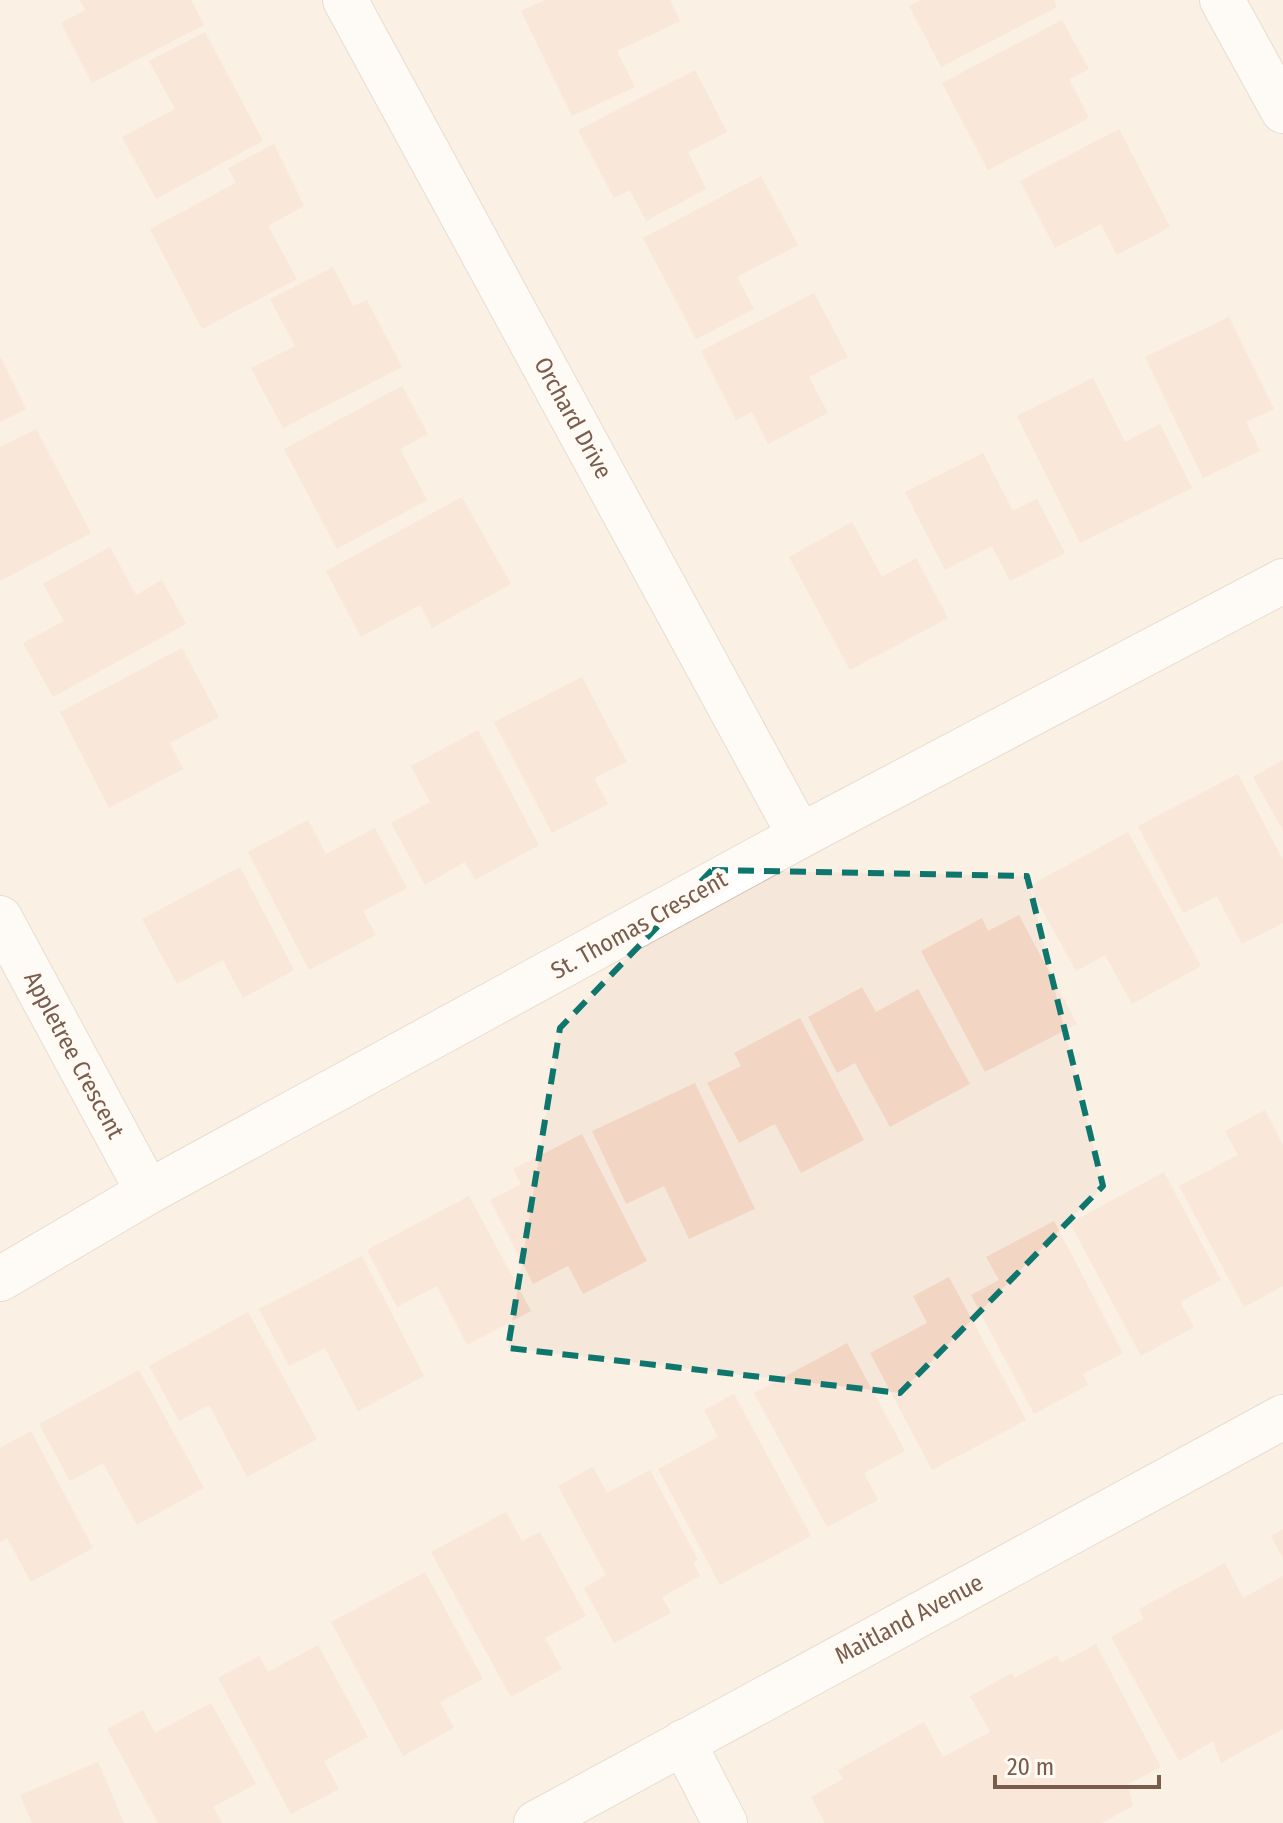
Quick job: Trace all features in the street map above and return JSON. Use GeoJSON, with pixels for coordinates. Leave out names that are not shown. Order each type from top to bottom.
{"type":"FeatureCollection","features":[{"type":"Feature","properties":{"kind":"street","name":"Orchard Drive"},"geometry":{"type":"LineString","coordinates":[[345,0],[800,836]]}},
{"type":"Feature","properties":{"kind":"street"},"geometry":{"type":"LineString","coordinates":[[1222,0],[1283,111]]}},
{"type":"Feature","properties":{"kind":"street","name":"St. Thomas Crescent"},"geometry":{"type":"LineString","coordinates":[[0,1279],[148,1192],[800,836],[1283,581]]}},
{"type":"Feature","properties":{"kind":"street","name":"Appletree Crescent"},"geometry":{"type":"LineString","coordinates":[[0,918],[148,1192]]}},
{"type":"Feature","properties":{"kind":"street","name":"Maitland Avenue"},"geometry":{"type":"LineString","coordinates":[[536,1823],[1283,1417]]}},
{"type":"Feature","properties":{"kind":"street"},"geometry":{"type":"LineString","coordinates":[[683,1742],[725,1823]]}},
{"type":"Feature","properties":{"kind":"highlighted area"},"geometry":{"type":"Polygon","coordinates":[[[712,870],[1027,876],[1103,1186],[900,1393],[508,1348],[560,1028],[712,870]]]}},
{"type":"Feature","properties":{"kind":"shaded area"},"geometry":{"type":"Polygon","coordinates":[[[0,0],[1283,0],[1283,1823],[0,1823],[0,0]]]}},
{"type":"Feature","properties":{"kind":"building"},"geometry":{"type":"Polygon","coordinates":[[[80,0],[191,0],[204,25],[92,83],[61,23],[85,10],[80,0]]]}},
{"type":"Feature","properties":{"kind":"building"},"geometry":{"type":"Polygon","coordinates":[[[545,0],[670,0],[680,21],[617,51],[635,87],[572,116],[521,11],[545,0]]]}},
{"type":"Feature","properties":{"kind":"building"},"geometry":{"type":"Polygon","coordinates":[[[921,0],[1054,0],[1057,7],[941,67],[909,6],[921,0]]]}},
{"type":"Feature","properties":{"kind":"building"},"geometry":{"type":"Polygon","coordinates":[[[1062,20],[1089,69],[1069,79],[1089,118],[988,170],[942,83],[1062,20]]]}},
{"type":"Feature","properties":{"kind":"building"},"geometry":{"type":"Polygon","coordinates":[[[205,32],[263,141],[156,199],[122,137],[175,109],[149,61],[205,32]]]}},
{"type":"Feature","properties":{"kind":"building"},"geometry":{"type":"Polygon","coordinates":[[[695,70],[727,132],[688,152],[706,189],[646,221],[630,190],[614,198],[578,130],[695,70]]]}},
{"type":"Feature","properties":{"kind":"building"},"geometry":{"type":"Polygon","coordinates":[[[1119,129],[1170,227],[1117,255],[1101,224],[1055,248],[1020,181],[1119,129]]]}},
{"type":"Feature","properties":{"kind":"building"},"geometry":{"type":"Polygon","coordinates":[[[274,144],[304,206],[268,226],[297,279],[202,329],[150,229],[236,183],[228,168],[274,144]]]}},
{"type":"Feature","properties":{"kind":"building"},"geometry":{"type":"Polygon","coordinates":[[[761,176],[798,245],[737,277],[754,309],[696,339],[643,238],[761,176]]]}},
{"type":"Feature","properties":{"kind":"building"},"geometry":{"type":"Polygon","coordinates":[[[333,267],[353,306],[367,300],[402,367],[283,428],[251,368],[295,346],[270,299],[333,267]]]}},
{"type":"Feature","properties":{"kind":"building"},"geometry":{"type":"Polygon","coordinates":[[[814,293],[848,357],[809,377],[828,413],[768,444],[752,412],[736,420],[701,351],[814,293]]]}},
{"type":"Feature","properties":{"kind":"building"},"geometry":{"type":"Polygon","coordinates":[[[1229,317],[1274,409],[1246,422],[1260,451],[1203,478],[1145,357],[1229,317]]]}},
{"type":"Feature","properties":{"kind":"building"},"geometry":{"type":"Polygon","coordinates":[[[0,356],[26,409],[0,422],[0,356]]]}},
{"type":"Feature","properties":{"kind":"building"},"geometry":{"type":"Polygon","coordinates":[[[1093,378],[1125,442],[1160,424],[1192,488],[1080,543],[1017,416],[1093,378]]]}},
{"type":"Feature","properties":{"kind":"building"},"geometry":{"type":"Polygon","coordinates":[[[402,386],[428,434],[400,449],[427,500],[337,549],[284,449],[402,386]]]}},
{"type":"Feature","properties":{"kind":"building"},"geometry":{"type":"Polygon","coordinates":[[[36,429],[91,533],[0,581],[0,447],[36,429]]]}},
{"type":"Feature","properties":{"kind":"building"},"geometry":{"type":"Polygon","coordinates":[[[983,453],[1013,511],[1037,499],[1065,553],[1010,581],[992,546],[945,570],[905,492],[983,453]]]}},
{"type":"Feature","properties":{"kind":"building"},"geometry":{"type":"Polygon","coordinates":[[[462,497],[511,584],[432,628],[420,605],[361,637],[326,571],[462,497]]]}},
{"type":"Feature","properties":{"kind":"building"},"geometry":{"type":"Polygon","coordinates":[[[852,522],[882,577],[916,558],[948,618],[850,670],[789,557],[852,522]]]}},
{"type":"Feature","properties":{"kind":"building"},"geometry":{"type":"Polygon","coordinates":[[[110,547],[136,595],[162,580],[186,624],[53,697],[23,643],[64,621],[43,584],[110,547]]]}},
{"type":"Feature","properties":{"kind":"building"},"geometry":{"type":"Polygon","coordinates":[[[182,648],[219,717],[170,743],[183,769],[109,808],[60,712],[182,648]]]}},
{"type":"Feature","properties":{"kind":"building"},"geometry":{"type":"Polygon","coordinates":[[[582,677],[627,762],[594,778],[608,804],[552,833],[494,722],[582,677]]]}},
{"type":"Feature","properties":{"kind":"building"},"geometry":{"type":"Polygon","coordinates":[[[478,730],[539,845],[475,880],[465,862],[425,885],[391,823],[430,802],[411,766],[478,730]]]}},
{"type":"Feature","properties":{"kind":"building"},"geometry":{"type":"Polygon","coordinates":[[[1283,760],[1283,831],[1253,777],[1283,760]]]}},
{"type":"Feature","properties":{"kind":"building"},"geometry":{"type":"Polygon","coordinates":[[[1238,774],[1283,860],[1283,923],[1242,944],[1217,896],[1183,913],[1138,826],[1238,774]]]}},
{"type":"Feature","properties":{"kind":"building"},"geometry":{"type":"Polygon","coordinates":[[[308,820],[326,854],[375,828],[407,888],[363,911],[376,935],[309,970],[248,852],[308,820]]]}},
{"type":"Feature","properties":{"kind":"building"},"geometry":{"type":"Polygon","coordinates":[[[1128,832],[1201,966],[1132,1004],[1105,955],[1076,971],[1029,886],[1128,832]]]}},
{"type":"Feature","properties":{"kind":"building"},"geometry":{"type":"Polygon","coordinates":[[[240,867],[294,970],[243,998],[223,960],[177,984],[142,919],[240,867]]]}},
{"type":"Feature","properties":{"kind":"building"},"geometry":{"type":"Polygon","coordinates":[[[1019,915],[1077,1024],[985,1072],[921,951],[982,918],[988,931],[1019,915]]]}},
{"type":"Feature","properties":{"kind":"building"},"geometry":{"type":"Polygon","coordinates":[[[862,987],[876,1012],[918,989],[970,1084],[890,1127],[855,1063],[837,1073],[808,1017],[862,987]]]}},
{"type":"Feature","properties":{"kind":"building"},"geometry":{"type":"Polygon","coordinates":[[[800,1018],[864,1140],[801,1173],[775,1124],[739,1143],[707,1083],[741,1066],[734,1053],[800,1018]]]}},
{"type":"Feature","properties":{"kind":"building"},"geometry":{"type":"Polygon","coordinates":[[[695,1083],[755,1209],[689,1239],[664,1186],[626,1204],[592,1131],[695,1083]]]}},
{"type":"Feature","properties":{"kind":"building"},"geometry":{"type":"Polygon","coordinates":[[[1265,1110],[1283,1145],[1283,1286],[1244,1307],[1179,1186],[1238,1155],[1225,1131],[1265,1110]]]}},
{"type":"Feature","properties":{"kind":"building"},"geometry":{"type":"Polygon","coordinates":[[[582,1134],[647,1261],[583,1294],[568,1266],[533,1284],[490,1200],[521,1184],[513,1169],[582,1134]]]}},
{"type":"Feature","properties":{"kind":"building"},"geometry":{"type":"Polygon","coordinates":[[[1164,1172],[1221,1280],[1180,1302],[1194,1327],[1141,1356],[1070,1223],[1164,1172]]]}},
{"type":"Feature","properties":{"kind":"building"},"geometry":{"type":"Polygon","coordinates":[[[469,1196],[531,1311],[467,1345],[437,1286],[397,1307],[367,1250],[469,1196]]]}},
{"type":"Feature","properties":{"kind":"building"},"geometry":{"type":"Polygon","coordinates":[[[1054,1221],[1123,1353],[1083,1374],[1088,1385],[1034,1414],[971,1295],[999,1280],[986,1257],[1054,1221]]]}},
{"type":"Feature","properties":{"kind":"building"},"geometry":{"type":"Polygon","coordinates":[[[362,1256],[424,1376],[358,1411],[325,1348],[289,1366],[259,1309],[362,1256]]]}},
{"type":"Feature","properties":{"kind":"building"},"geometry":{"type":"Polygon","coordinates":[[[949,1277],[1026,1420],[932,1470],[870,1353],[927,1323],[913,1296],[949,1277]]]}},
{"type":"Feature","properties":{"kind":"building"},"geometry":{"type":"Polygon","coordinates":[[[248,1312],[317,1439],[247,1477],[209,1405],[179,1421],[149,1366],[248,1312]]]}},
{"type":"Feature","properties":{"kind":"building"},"geometry":{"type":"Polygon","coordinates":[[[847,1343],[905,1451],[864,1473],[878,1500],[827,1527],[754,1393],[847,1343]]]}},
{"type":"Feature","properties":{"kind":"building"},"geometry":{"type":"Polygon","coordinates":[[[139,1370],[204,1488],[137,1525],[103,1463],[70,1481],[39,1424],[139,1370]]]}},
{"type":"Feature","properties":{"kind":"building"},"geometry":{"type":"Polygon","coordinates":[[[734,1394],[811,1536],[720,1585],[658,1469],[718,1437],[704,1410],[734,1394]]]}},
{"type":"Feature","properties":{"kind":"building"},"geometry":{"type":"Polygon","coordinates":[[[31,1431],[93,1548],[31,1582],[7,1538],[0,1542],[0,1448],[31,1431]]]}},
{"type":"Feature","properties":{"kind":"building"},"geometry":{"type":"Polygon","coordinates":[[[593,1467],[607,1493],[650,1470],[698,1560],[693,1562],[700,1576],[662,1597],[671,1613],[614,1643],[584,1588],[606,1575],[558,1486],[593,1467]]]}},
{"type":"Feature","properties":{"kind":"building"},"geometry":{"type":"Polygon","coordinates":[[[506,1512],[522,1541],[540,1532],[586,1616],[545,1638],[562,1669],[511,1697],[431,1552],[506,1512]]]}},
{"type":"Feature","properties":{"kind":"building"},"geometry":{"type":"Polygon","coordinates":[[[1283,1529],[1283,1558],[1271,1536],[1283,1529]]]}},
{"type":"Feature","properties":{"kind":"building"},"geometry":{"type":"Polygon","coordinates":[[[1225,1563],[1243,1598],[1283,1576],[1283,1729],[1221,1763],[1213,1741],[1179,1761],[1111,1637],[1144,1619],[1139,1609],[1225,1563]]]}},
{"type":"Feature","properties":{"kind":"building"},"geometry":{"type":"Polygon","coordinates":[[[425,1572],[483,1679],[440,1702],[454,1728],[403,1756],[331,1622],[425,1572]]]}},
{"type":"Feature","properties":{"kind":"building"},"geometry":{"type":"Polygon","coordinates":[[[1096,1644],[1161,1767],[1128,1784],[1133,1806],[1102,1823],[825,1823],[811,1797],[843,1779],[838,1770],[924,1722],[943,1757],[990,1732],[970,1696],[1012,1673],[1014,1678],[1057,1655],[1061,1663],[1096,1644]]]}},
{"type":"Feature","properties":{"kind":"building"},"geometry":{"type":"Polygon","coordinates":[[[318,1645],[368,1737],[324,1761],[339,1789],[291,1814],[218,1678],[259,1656],[268,1672],[318,1645]]]}},
{"type":"Feature","properties":{"kind":"building"},"geometry":{"type":"Polygon","coordinates":[[[211,1703],[256,1784],[213,1807],[222,1823],[158,1823],[107,1729],[143,1710],[155,1733],[211,1703]]]}},
{"type":"Feature","properties":{"kind":"building"},"geometry":{"type":"Polygon","coordinates":[[[98,1762],[124,1823],[32,1823],[20,1795],[98,1762]]]}}]}
